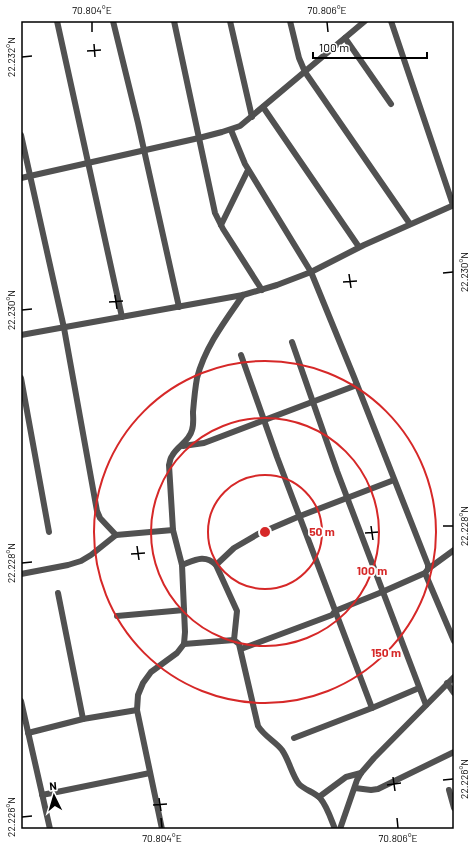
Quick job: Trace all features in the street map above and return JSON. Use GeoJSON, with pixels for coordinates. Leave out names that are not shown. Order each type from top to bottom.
{"type":"FeatureCollection","features":[{"type":"Feature","properties":{"kind":"street"},"geometry":{"type":"LineString","coordinates":[[57,21],[122,317]]}},
{"type":"Feature","properties":{"kind":"street"},"geometry":{"type":"LineString","coordinates":[[113,21],[179,308]]}},
{"type":"Feature","properties":{"kind":"street"},"geometry":{"type":"LineString","coordinates":[[174,21],[215,213],[220,225],[262,290]]}},
{"type":"Feature","properties":{"kind":"street"},"geometry":{"type":"LineString","coordinates":[[230,21],[252,117]]}},
{"type":"Feature","properties":{"kind":"street"},"geometry":{"type":"LineString","coordinates":[[290,21],[305,72],[410,224]]}},
{"type":"Feature","properties":{"kind":"street"},"geometry":{"type":"LineString","coordinates":[[21,178],[199,138],[231,130],[240,126],[365,21]]}},
{"type":"Feature","properties":{"kind":"street"},"geometry":{"type":"LineString","coordinates":[[21,335],[179,308],[262,290],[311,272],[359,247],[454,205],[391,21]]}},
{"type":"Feature","properties":{"kind":"street"},"geometry":{"type":"LineString","coordinates":[[345,38],[391,104]]}},
{"type":"Feature","properties":{"kind":"street"},"geometry":{"type":"LineString","coordinates":[[263,107],[359,247]]}},
{"type":"Feature","properties":{"kind":"street"},"geometry":{"type":"LineString","coordinates":[[231,130],[248,170],[311,272],[427,560],[427,571],[454,641]]}},
{"type":"Feature","properties":{"kind":"street"},"geometry":{"type":"LineString","coordinates":[[21,135],[64,328],[97,511],[100,518],[116,535]]}},
{"type":"Feature","properties":{"kind":"street"},"geometry":{"type":"LineString","coordinates":[[220,225],[248,170]]}},
{"type":"Feature","properties":{"kind":"street"},"geometry":{"type":"LineString","coordinates":[[162,829],[137,710],[138,695],[143,683],[152,672],[177,653],[184,644],[185,632],[182,565],[173,530],[169,465],[171,456],[190,436],[193,429],[197,378],[207,352],[213,340],[243,295]]}},
{"type":"Feature","properties":{"kind":"street"},"geometry":{"type":"LineString","coordinates":[[292,342],[347,498],[426,705]]}},
{"type":"Feature","properties":{"kind":"street"},"geometry":{"type":"LineString","coordinates":[[241,355],[372,708]]}},
{"type":"Feature","properties":{"kind":"street"},"geometry":{"type":"LineString","coordinates":[[21,378],[50,532]]}},
{"type":"Feature","properties":{"kind":"street"},"geometry":{"type":"LineString","coordinates":[[181,446],[204,443],[357,385]]}},
{"type":"Feature","properties":{"kind":"street"},"geometry":{"type":"LineString","coordinates":[[216,565],[234,548],[245,541],[300,516],[394,480]]}},
{"type":"Feature","properties":{"kind":"street"},"geometry":{"type":"LineString","coordinates":[[21,574],[81,561],[116,535],[173,530]]}},
{"type":"Feature","properties":{"kind":"street"},"geometry":{"type":"LineString","coordinates":[[241,649],[332,615],[335,611],[382,592],[427,571],[454,550]]}},
{"type":"Feature","properties":{"kind":"street"},"geometry":{"type":"LineString","coordinates":[[182,565],[195,560],[206,559],[216,565],[236,611],[234,640]]}},
{"type":"Feature","properties":{"kind":"street"},"geometry":{"type":"LineString","coordinates":[[58,593],[83,719]]}},
{"type":"Feature","properties":{"kind":"street"},"geometry":{"type":"LineString","coordinates":[[117,616],[184,610]]}},
{"type":"Feature","properties":{"kind":"street"},"geometry":{"type":"LineString","coordinates":[[184,644],[234,640],[239,644],[258,726],[263,734],[281,749],[288,759],[298,783],[309,792],[319,797],[324,804],[335,829]]}},
{"type":"Feature","properties":{"kind":"street"},"geometry":{"type":"LineString","coordinates":[[340,829],[361,774],[374,758],[454,677]]}},
{"type":"Feature","properties":{"kind":"street"},"geometry":{"type":"LineString","coordinates":[[447,683],[454,693]]}},
{"type":"Feature","properties":{"kind":"street"},"geometry":{"type":"LineString","coordinates":[[294,738],[419,688]]}},
{"type":"Feature","properties":{"kind":"street"},"geometry":{"type":"LineString","coordinates":[[21,701],[50,829]]}},
{"type":"Feature","properties":{"kind":"street"},"geometry":{"type":"LineString","coordinates":[[28,733],[83,719],[137,710]]}},
{"type":"Feature","properties":{"kind":"street"},"geometry":{"type":"LineString","coordinates":[[355,788],[371,790],[378,789],[454,752]]}},
{"type":"Feature","properties":{"kind":"street"},"geometry":{"type":"LineString","coordinates":[[42,795],[150,773]]}},
{"type":"Feature","properties":{"kind":"street"},"geometry":{"type":"LineString","coordinates":[[319,797],[346,777],[361,774]]}},
{"type":"Feature","properties":{"kind":"street"},"geometry":{"type":"LineString","coordinates":[[449,790],[454,808]]}}]}
